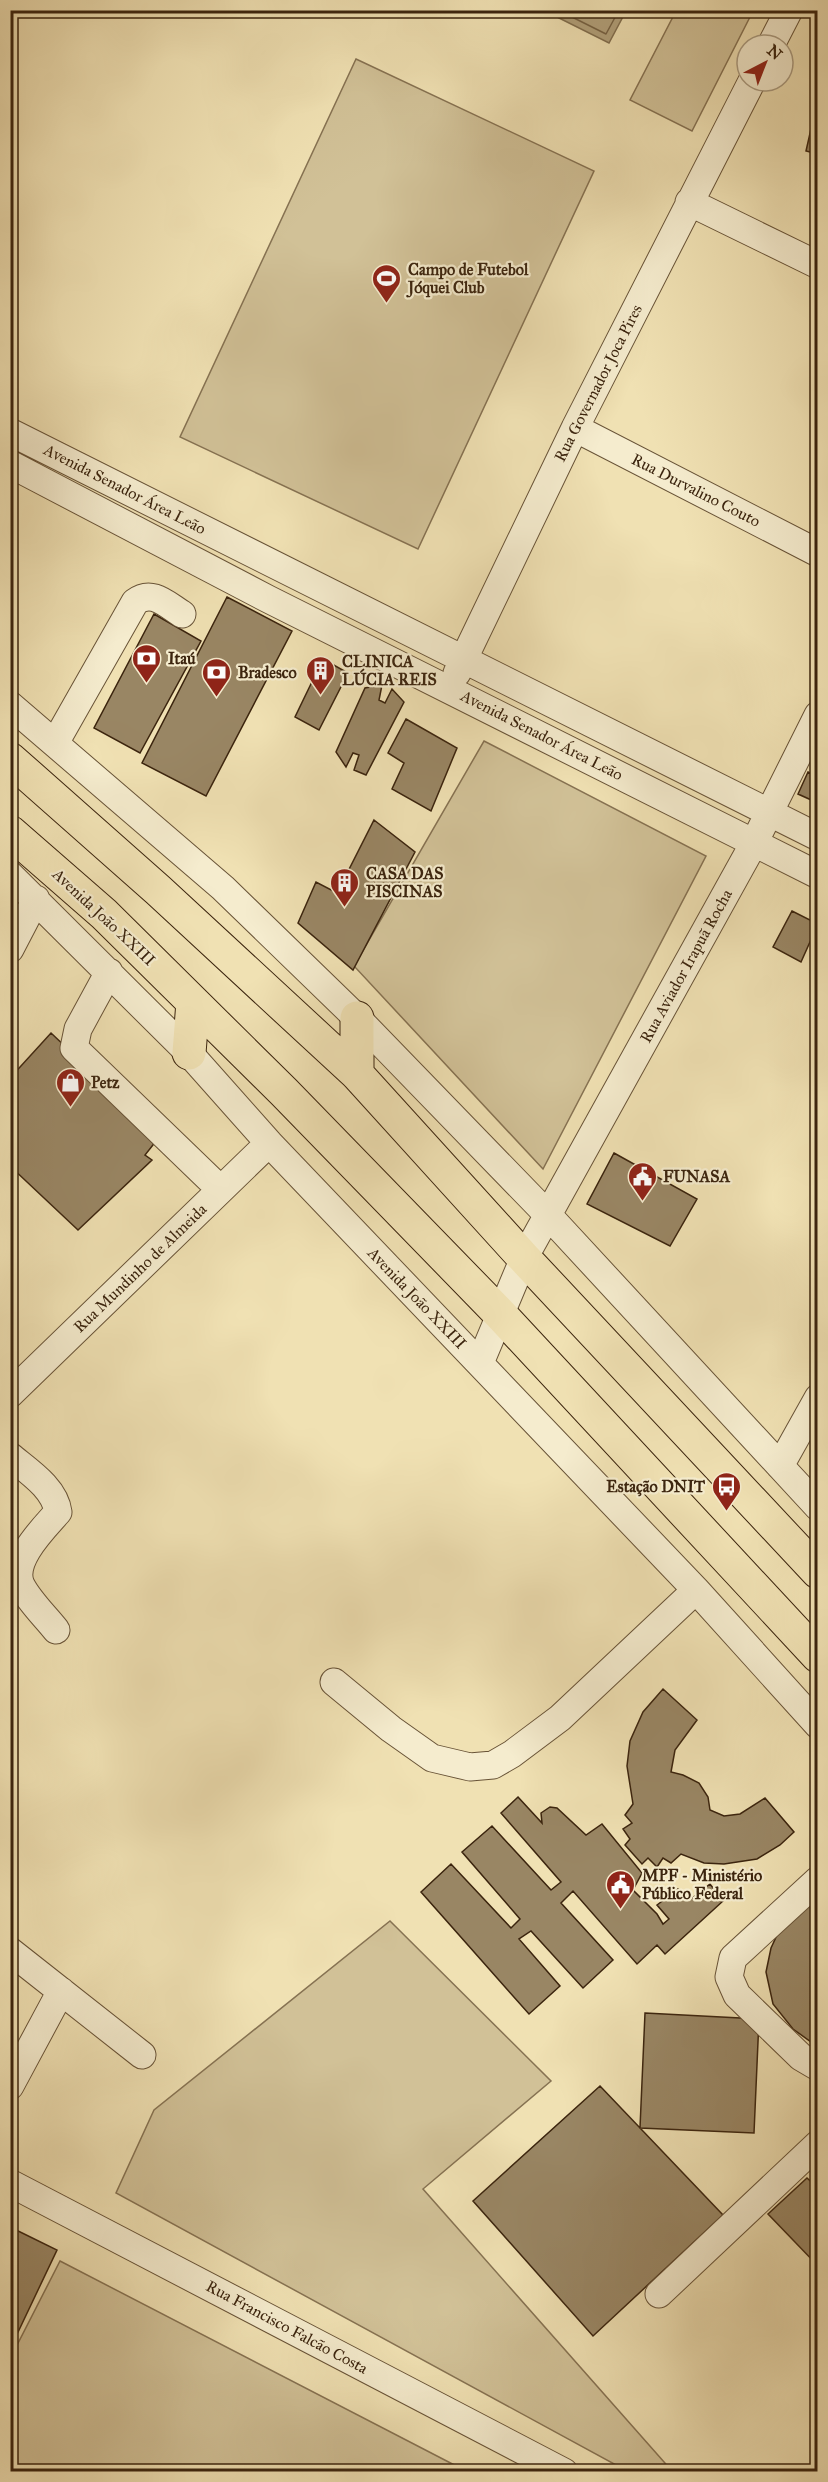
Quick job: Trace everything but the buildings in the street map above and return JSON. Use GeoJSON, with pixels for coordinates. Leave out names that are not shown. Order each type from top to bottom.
{"type":"FeatureCollection","features":[{"type":"Feature","properties":{"kind":"main road"},"geometry":{"type":"LineString","coordinates":[[10,759],[149,882],[357,1074],[524,1258],[818,1572]]}},
{"type":"Feature","properties":{"kind":"main road","name":"Avenida João XXIII"},"geometry":{"type":"LineString","coordinates":[[10,832],[104,914],[500,1314],[818,1656]]}},
{"type":"Feature","properties":{"kind":"main road"},"geometry":{"type":"LineString","coordinates":[[189,1053],[193,1002]]}},
{"type":"Feature","properties":{"kind":"main road"},"geometry":{"type":"LineString","coordinates":[[357,1018],[357,1074]]}},
{"type":"Feature","properties":{"kind":"street"},"geometry":{"type":"LineString","coordinates":[[777,33],[789,10]]}},
{"type":"Feature","properties":{"kind":"street","name":"Rua Governador Joca Pires"},"geometry":{"type":"LineString","coordinates":[[451,689],[575,428],[746,93]]}},
{"type":"Feature","properties":{"kind":"street"},"geometry":{"type":"LineString","coordinates":[[689,202],[818,265]]}},
{"type":"Feature","properties":{"kind":"street","name":"Rua Durvalino Couto"},"geometry":{"type":"LineString","coordinates":[[575,428],[818,553]]}},
{"type":"Feature","properties":{"kind":"street"},"geometry":{"type":"LineString","coordinates":[[14,466],[21,437]]}},
{"type":"Feature","properties":{"kind":"street","name":"Avenida Senador Área Leão"},"geometry":{"type":"LineString","coordinates":[[21,437],[818,837]]}},
{"type":"Feature","properties":{"kind":"street","name":"Avenida Senador Área Leão"},"geometry":{"type":"LineString","coordinates":[[14,466],[268,599],[818,875]]}},
{"type":"Feature","properties":{"kind":"street"},"geometry":{"type":"LineString","coordinates":[[124,524],[138,495]]}},
{"type":"Feature","properties":{"kind":"street"},"geometry":{"type":"LineString","coordinates":[[268,599],[283,568]]}},
{"type":"Feature","properties":{"kind":"street"},"geometry":{"type":"LineString","coordinates":[[55,743],[135,602],[143,596],[152,596],[182,614]]}},
{"type":"Feature","properties":{"kind":"street"},"geometry":{"type":"LineString","coordinates":[[10,705],[223,888],[357,1018],[548,1215],[818,1507]]}},
{"type":"Feature","properties":{"kind":"street","name":"Rua Aviador Irapuã Rocha"},"geometry":{"type":"LineString","coordinates":[[480,1363],[524,1258],[754,843],[818,715]]}},
{"type":"Feature","properties":{"kind":"street","name":"Avenida João XXIII"},"geometry":{"type":"LineString","coordinates":[[10,875],[36,898],[189,1053],[269,1143],[696,1590],[818,1725]]}},
{"type":"Feature","properties":{"kind":"street"},"geometry":{"type":"LineString","coordinates":[[10,949],[36,898]]}},
{"type":"Feature","properties":{"kind":"street"},"geometry":{"type":"LineString","coordinates":[[109,972],[78,1029],[74,1048],[220,1189]]}},
{"type":"Feature","properties":{"kind":"street","name":"Rua Mundinho de Almeida"},"geometry":{"type":"LineString","coordinates":[[10,1394],[269,1143]]}},
{"type":"Feature","properties":{"kind":"street"},"geometry":{"type":"LineString","coordinates":[[780,1466],[818,1398]]}},
{"type":"Feature","properties":{"kind":"street"},"geometry":{"type":"LineString","coordinates":[[10,1456],[51,1493],[56,1502],[58,1512],[28,1548],[19,1569],[20,1584],[56,1630]]}},
{"type":"Feature","properties":{"kind":"street"},"geometry":{"type":"LineString","coordinates":[[334,1682],[391,1729],[432,1758],[470,1767],[493,1765],[512,1754],[560,1718],[696,1590]]}},
{"type":"Feature","properties":{"kind":"street"},"geometry":{"type":"LineString","coordinates":[[818,1880],[733,1958],[729,1977],[737,1995],[801,2056],[818,2067]]}},
{"type":"Feature","properties":{"kind":"street"},"geometry":{"type":"LineString","coordinates":[[10,1951],[142,2055]]}},
{"type":"Feature","properties":{"kind":"street"},"geometry":{"type":"LineString","coordinates":[[10,2086],[61,1990]]}},
{"type":"Feature","properties":{"kind":"street"},"geometry":{"type":"LineString","coordinates":[[659,2294],[818,2144]]}},
{"type":"Feature","properties":{"kind":"street","name":"Rua Francisco Falcão Costa"},"geometry":{"type":"LineString","coordinates":[[10,2182],[564,2472]]}},
{"type":"Feature","properties":{"kind":"shaded area"},"geometry":{"type":"Polygon","coordinates":[[[676,11],[753,11],[742,33],[735,33],[735,46],[692,131],[630,100],[676,11]]]}},
{"type":"Feature","properties":{"kind":"shaded area","name":"Campo de Futebol Jóquei Club"},"geometry":{"type":"Polygon","coordinates":[[[356,59],[594,171],[418,549],[180,437],[356,59]]]}},
{"type":"Feature","properties":{"kind":"shaded area"},"geometry":{"type":"Polygon","coordinates":[[[484,741],[706,856],[543,1169],[354,966],[484,741]]]}},
{"type":"Feature","properties":{"kind":"shaded area"},"geometry":{"type":"Polygon","coordinates":[[[390,1921],[551,2081],[423,2189],[672,2471],[627,2471],[116,2193],[154,2110],[390,1921]]]}},
{"type":"Feature","properties":{"kind":"shaded area"},"geometry":{"type":"Polygon","coordinates":[[[60,2261],[466,2471],[11,2471],[11,2357],[60,2261]]]}},
{"type":"Feature","properties":{"kind":"water"},"geometry":{"type":"Polygon","coordinates":[[[545,11],[626,11],[609,43],[545,11]]]}},
{"type":"Feature","properties":{"kind":"place","name":"Campo de Futebol Jóquei Club"},"geometry":{"type":"Point","coordinates":[387,304]}},
{"type":"Feature","properties":{"kind":"place","name":"Itaú"},"geometry":{"type":"Point","coordinates":[147,684]}},
{"type":"Feature","properties":{"kind":"place","name":"CLINICA LÚCIA REIS"},"geometry":{"type":"Point","coordinates":[321,696]}},
{"type":"Feature","properties":{"kind":"place","name":"Bradesco"},"geometry":{"type":"Point","coordinates":[217,698]}},
{"type":"Feature","properties":{"kind":"place","name":"CASA DAS PISCINAS"},"geometry":{"type":"Point","coordinates":[345,908]}},
{"type":"Feature","properties":{"kind":"place","name":"Petz"},"geometry":{"type":"Point","coordinates":[70,1108]}},
{"type":"Feature","properties":{"kind":"place","name":"FUNASA"},"geometry":{"type":"Point","coordinates":[642,1202]}},
{"type":"Feature","properties":{"kind":"place","name":"Estação DNIT"},"geometry":{"type":"Point","coordinates":[726,1512]}},
{"type":"Feature","properties":{"kind":"place","name":"MPF - Ministério Público Federal"},"geometry":{"type":"Point","coordinates":[621,1910]}}]}
